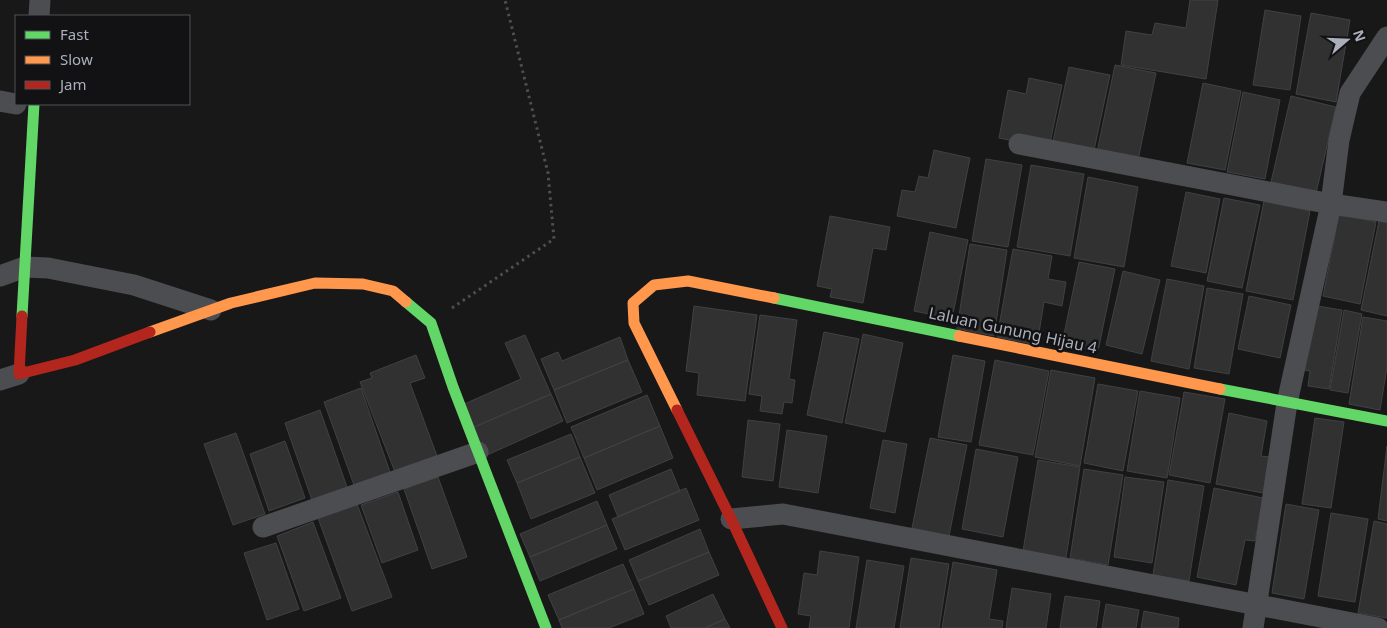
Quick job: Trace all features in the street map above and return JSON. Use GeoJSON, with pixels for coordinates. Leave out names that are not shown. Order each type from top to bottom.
{"type":"FeatureCollection","features":[{"type":"Feature","properties":{"kind":"street"},"geometry":{"type":"LineString","coordinates":[[39,15],[40,0]]}},
{"type":"Feature","properties":{"kind":"street"},"geometry":{"type":"LineString","coordinates":[[1253,628],[1287,403],[1330,204],[1339,140],[1350,94],[1387,37]]}},
{"type":"Feature","properties":{"kind":"street"},"geometry":{"type":"LineString","coordinates":[[0,101],[15,103]]}},
{"type":"Feature","properties":{"kind":"street"},"geometry":{"type":"LineString","coordinates":[[26,105],[25,267],[10,377],[75,360],[232,303],[315,283],[364,284],[393,292],[431,323],[453,387],[546,628]]}},
{"type":"Feature","properties":{"kind":"street"},"geometry":{"type":"LineString","coordinates":[[1019,144],[1330,204],[1387,212]]}},
{"type":"Feature","properties":{"kind":"street"},"geometry":{"type":"LineString","coordinates":[[0,276],[25,267],[48,268],[134,285],[211,310]]}},
{"type":"Feature","properties":{"kind":"street","name":"Laluan Gunung Hijau 4"},"geometry":{"type":"LineString","coordinates":[[731,518],[634,322],[633,303],[654,285],[688,281],[732,289],[1287,403],[1387,420]]}},
{"type":"Feature","properties":{"kind":"street"},"geometry":{"type":"LineString","coordinates":[[263,527],[478,452]]}},
{"type":"Feature","properties":{"kind":"street"},"geometry":{"type":"LineString","coordinates":[[782,628],[731,518],[783,514],[1378,628]]}},
{"type":"Feature","properties":{"kind":"path"},"geometry":{"type":"LineString","coordinates":[[431,323],[554,239],[548,173],[505,0]]}},
{"type":"Feature","properties":{"kind":"building"},"geometry":{"type":"Polygon","coordinates":[[[1190,0],[1218,0],[1206,79],[1121,65],[1126,31],[1152,35],[1155,23],[1186,28],[1190,0]]]}},
{"type":"Feature","properties":{"kind":"building"},"geometry":{"type":"Polygon","coordinates":[[[1265,10],[1301,16],[1290,90],[1253,85],[1265,10]]]}},
{"type":"Feature","properties":{"kind":"building"},"geometry":{"type":"Polygon","coordinates":[[[1311,13],[1350,20],[1336,102],[1296,94],[1311,13]]]}},
{"type":"Feature","properties":{"kind":"building"},"geometry":{"type":"Polygon","coordinates":[[[1115,65],[1156,73],[1138,160],[1097,152],[1115,65]]]}},
{"type":"Feature","properties":{"kind":"building"},"geometry":{"type":"Polygon","coordinates":[[[1069,67],[1110,75],[1093,155],[1052,146],[1069,67]]]}},
{"type":"Feature","properties":{"kind":"building"},"geometry":{"type":"Polygon","coordinates":[[[1029,78],[1062,85],[1049,148],[999,138],[1008,90],[1026,94],[1029,78]]]}},
{"type":"Feature","properties":{"kind":"building"},"geometry":{"type":"Polygon","coordinates":[[[1203,83],[1241,91],[1225,170],[1187,163],[1203,83]]]}},
{"type":"Feature","properties":{"kind":"building"},"geometry":{"type":"Polygon","coordinates":[[[1243,92],[1280,100],[1265,179],[1227,172],[1243,92]]]}},
{"type":"Feature","properties":{"kind":"building"},"geometry":{"type":"Polygon","coordinates":[[[1291,96],[1336,107],[1316,193],[1271,182],[1291,96]]]}},
{"type":"Feature","properties":{"kind":"building"},"geometry":{"type":"Polygon","coordinates":[[[934,150],[970,158],[956,228],[897,216],[902,190],[915,192],[919,176],[928,178],[934,150]]]}},
{"type":"Feature","properties":{"kind":"building"},"geometry":{"type":"Polygon","coordinates":[[[986,159],[1022,165],[1008,247],[972,241],[986,159]]]}},
{"type":"Feature","properties":{"kind":"building"},"geometry":{"type":"Polygon","coordinates":[[[1031,165],[1084,174],[1070,256],[1017,247],[1031,165]]]}},
{"type":"Feature","properties":{"kind":"building"},"geometry":{"type":"Polygon","coordinates":[[[1088,177],[1138,187],[1124,267],[1074,258],[1088,177]]]}},
{"type":"Feature","properties":{"kind":"building"},"geometry":{"type":"Polygon","coordinates":[[[1186,192],[1220,199],[1206,273],[1171,266],[1186,192]]]}},
{"type":"Feature","properties":{"kind":"building"},"geometry":{"type":"Polygon","coordinates":[[[1224,198],[1260,205],[1242,288],[1207,281],[1224,198]]]}},
{"type":"Feature","properties":{"kind":"building"},"geometry":{"type":"Polygon","coordinates":[[[1264,201],[1310,211],[1293,300],[1246,291],[1264,201]]]}},
{"type":"Feature","properties":{"kind":"building"},"geometry":{"type":"Polygon","coordinates":[[[1339,214],[1376,222],[1360,304],[1323,296],[1339,214]]]}},
{"type":"Feature","properties":{"kind":"building"},"geometry":{"type":"Polygon","coordinates":[[[830,216],[890,227],[886,250],[873,248],[863,303],[830,297],[832,289],[817,286],[830,216]]]}},
{"type":"Feature","properties":{"kind":"building"},"geometry":{"type":"Polygon","coordinates":[[[1379,221],[1387,223],[1387,316],[1361,310],[1379,221]]]}},
{"type":"Feature","properties":{"kind":"building"},"geometry":{"type":"Polygon","coordinates":[[[930,232],[968,240],[952,319],[914,311],[930,232]]]}},
{"type":"Feature","properties":{"kind":"building"},"geometry":{"type":"Polygon","coordinates":[[[970,244],[1007,250],[994,336],[957,329],[970,244]]]}},
{"type":"Feature","properties":{"kind":"building"},"geometry":{"type":"Polygon","coordinates":[[[1013,249],[1052,256],[1048,279],[1066,282],[1062,306],[1044,302],[1037,345],[997,337],[1013,249]]]}},
{"type":"Feature","properties":{"kind":"building"},"geometry":{"type":"Polygon","coordinates":[[[1079,262],[1115,269],[1098,351],[1062,344],[1079,262]]]}},
{"type":"Feature","properties":{"kind":"building"},"geometry":{"type":"Polygon","coordinates":[[[1123,271],[1160,280],[1142,354],[1106,345],[1123,271]]]}},
{"type":"Feature","properties":{"kind":"building"},"geometry":{"type":"Polygon","coordinates":[[[1167,279],[1204,286],[1189,369],[1151,361],[1167,279]]]}},
{"type":"Feature","properties":{"kind":"building"},"geometry":{"type":"Polygon","coordinates":[[[1207,288],[1243,294],[1229,374],[1194,368],[1207,288]]]}},
{"type":"Feature","properties":{"kind":"building"},"geometry":{"type":"Polygon","coordinates":[[[1249,296],[1291,305],[1280,358],[1238,349],[1249,296]]]}},
{"type":"Feature","properties":{"kind":"building"},"geometry":{"type":"Polygon","coordinates":[[[1311,305],[1342,310],[1329,389],[1308,386],[1310,371],[1300,369],[1311,305]]]}},
{"type":"Feature","properties":{"kind":"building"},"geometry":{"type":"Polygon","coordinates":[[[694,306],[757,315],[745,401],[697,395],[699,373],[686,371],[694,306]]]}},
{"type":"Feature","properties":{"kind":"building"},"geometry":{"type":"Polygon","coordinates":[[[1344,310],[1362,314],[1348,393],[1330,390],[1344,310]]]}},
{"type":"Feature","properties":{"kind":"building"},"geometry":{"type":"Polygon","coordinates":[[[760,315],[797,320],[789,379],[795,380],[792,403],[784,402],[782,414],[760,411],[762,396],[749,394],[760,315]]]}},
{"type":"Feature","properties":{"kind":"building"},"geometry":{"type":"Polygon","coordinates":[[[1363,317],[1387,321],[1387,367],[1380,410],[1349,404],[1363,317]]]}},
{"type":"Feature","properties":{"kind":"building"},"geometry":{"type":"Polygon","coordinates":[[[824,332],[859,339],[842,423],[807,415],[824,332]]]}},
{"type":"Feature","properties":{"kind":"building"},"geometry":{"type":"Polygon","coordinates":[[[863,334],[903,343],[885,432],[845,423],[863,334]]]}},
{"type":"Feature","properties":{"kind":"building"},"geometry":{"type":"Polygon","coordinates":[[[525,335],[551,394],[472,428],[462,405],[521,379],[505,343],[525,335]]]}},
{"type":"Feature","properties":{"kind":"building"},"geometry":{"type":"Polygon","coordinates":[[[620,337],[628,360],[554,390],[541,359],[558,352],[562,361],[620,337]]]}},
{"type":"Feature","properties":{"kind":"building"},"geometry":{"type":"Polygon","coordinates":[[[416,355],[425,378],[410,383],[437,456],[395,472],[360,382],[372,378],[370,373],[416,355]]]}},
{"type":"Feature","properties":{"kind":"building"},"geometry":{"type":"Polygon","coordinates":[[[953,355],[985,361],[971,442],[938,437],[953,355]]]}},
{"type":"Feature","properties":{"kind":"building"},"geometry":{"type":"Polygon","coordinates":[[[628,360],[642,392],[567,423],[554,390],[628,360]]]}},
{"type":"Feature","properties":{"kind":"building"},"geometry":{"type":"Polygon","coordinates":[[[995,360],[1049,371],[1033,455],[979,445],[995,360]]]}},
{"type":"Feature","properties":{"kind":"building"},"geometry":{"type":"Polygon","coordinates":[[[1051,370],[1095,378],[1080,466],[1035,457],[1051,370]]]}},
{"type":"Feature","properties":{"kind":"building"},"geometry":{"type":"Polygon","coordinates":[[[1098,384],[1138,391],[1123,471],[1084,463],[1098,384]]]}},
{"type":"Feature","properties":{"kind":"building"},"geometry":{"type":"Polygon","coordinates":[[[361,388],[390,472],[354,485],[324,402],[361,388]]]}},
{"type":"Feature","properties":{"kind":"building"},"geometry":{"type":"Polygon","coordinates":[[[1140,391],[1180,398],[1167,478],[1127,471],[1140,391]]]}},
{"type":"Feature","properties":{"kind":"building"},"geometry":{"type":"Polygon","coordinates":[[[1184,392],[1225,399],[1210,483],[1169,475],[1184,392]]]}},
{"type":"Feature","properties":{"kind":"building"},"geometry":{"type":"Polygon","coordinates":[[[551,394],[563,421],[485,456],[472,428],[551,394]]]}},
{"type":"Feature","properties":{"kind":"building"},"geometry":{"type":"Polygon","coordinates":[[[647,395],[660,426],[584,458],[571,427],[647,395]]]}},
{"type":"Feature","properties":{"kind":"building"},"geometry":{"type":"Polygon","coordinates":[[[320,410],[348,490],[313,503],[285,423],[320,410]]]}},
{"type":"Feature","properties":{"kind":"building"},"geometry":{"type":"Polygon","coordinates":[[[1229,413],[1267,421],[1261,456],[1269,457],[1263,493],[1216,484],[1229,413]]]}},
{"type":"Feature","properties":{"kind":"building"},"geometry":{"type":"Polygon","coordinates":[[[1315,418],[1344,422],[1331,508],[1302,504],[1315,418]]]}},
{"type":"Feature","properties":{"kind":"building"},"geometry":{"type":"Polygon","coordinates":[[[748,420],[780,424],[773,481],[742,477],[748,420]]]}},
{"type":"Feature","properties":{"kind":"building"},"geometry":{"type":"Polygon","coordinates":[[[660,426],[673,458],[597,490],[584,458],[660,426]]]}},
{"type":"Feature","properties":{"kind":"building"},"geometry":{"type":"Polygon","coordinates":[[[787,430],[827,436],[818,493],[779,487],[787,430]]]}},
{"type":"Feature","properties":{"kind":"building"},"geometry":{"type":"Polygon","coordinates":[[[236,433],[265,514],[233,525],[204,444],[236,433]]]}},
{"type":"Feature","properties":{"kind":"building"},"geometry":{"type":"Polygon","coordinates":[[[571,434],[580,457],[517,483],[507,460],[571,434]]]}},
{"type":"Feature","properties":{"kind":"building"},"geometry":{"type":"Polygon","coordinates":[[[930,438],[967,445],[949,536],[912,528],[930,438]]]}},
{"type":"Feature","properties":{"kind":"building"},"geometry":{"type":"Polygon","coordinates":[[[883,440],[907,444],[895,513],[870,508],[883,440]]]}},
{"type":"Feature","properties":{"kind":"building"},"geometry":{"type":"Polygon","coordinates":[[[285,441],[305,498],[269,511],[250,454],[285,441]]]}},
{"type":"Feature","properties":{"kind":"building"},"geometry":{"type":"Polygon","coordinates":[[[1387,446],[1387,521],[1378,519],[1387,446]]]}},
{"type":"Feature","properties":{"kind":"building"},"geometry":{"type":"Polygon","coordinates":[[[976,449],[1018,457],[1003,537],[962,529],[976,449]]]}},
{"type":"Feature","properties":{"kind":"building"},"geometry":{"type":"Polygon","coordinates":[[[580,457],[595,493],[531,519],[517,483],[580,457]]]}},
{"type":"Feature","properties":{"kind":"building"},"geometry":{"type":"Polygon","coordinates":[[[1038,460],[1080,467],[1066,558],[1023,551],[1038,460]]]}},
{"type":"Feature","properties":{"kind":"building"},"geometry":{"type":"Polygon","coordinates":[[[671,469],[680,491],[618,517],[609,495],[671,469]]]}},
{"type":"Feature","properties":{"kind":"building"},"geometry":{"type":"Polygon","coordinates":[[[1084,469],[1123,475],[1108,565],[1070,558],[1084,469]]]}},
{"type":"Feature","properties":{"kind":"building"},"geometry":{"type":"Polygon","coordinates":[[[438,477],[467,557],[432,569],[404,489],[438,477]]]}},
{"type":"Feature","properties":{"kind":"building"},"geometry":{"type":"Polygon","coordinates":[[[1125,477],[1164,482],[1152,563],[1114,557],[1125,477]]]}},
{"type":"Feature","properties":{"kind":"building"},"geometry":{"type":"Polygon","coordinates":[[[1168,480],[1204,486],[1189,581],[1153,575],[1168,480]]]}},
{"type":"Feature","properties":{"kind":"building"},"geometry":{"type":"Polygon","coordinates":[[[686,488],[699,520],[625,550],[612,519],[686,488]]]}},
{"type":"Feature","properties":{"kind":"building"},"geometry":{"type":"Polygon","coordinates":[[[1214,488],[1263,498],[1255,541],[1245,540],[1236,585],[1197,577],[1214,488]]]}},
{"type":"Feature","properties":{"kind":"building"},"geometry":{"type":"Polygon","coordinates":[[[398,492],[418,550],[382,563],[361,505],[398,492]]]}},
{"type":"Feature","properties":{"kind":"building"},"geometry":{"type":"Polygon","coordinates":[[[597,501],[607,525],[530,557],[520,534],[597,501]]]}},
{"type":"Feature","properties":{"kind":"building"},"geometry":{"type":"Polygon","coordinates":[[[357,504],[392,597],[352,611],[318,518],[357,504]]]}},
{"type":"Feature","properties":{"kind":"building"},"geometry":{"type":"Polygon","coordinates":[[[1286,504],[1319,510],[1304,599],[1272,593],[1286,504]]]}},
{"type":"Feature","properties":{"kind":"building"},"geometry":{"type":"Polygon","coordinates":[[[1331,513],[1368,519],[1355,602],[1318,596],[1331,513]]]}},
{"type":"Feature","properties":{"kind":"building"},"geometry":{"type":"Polygon","coordinates":[[[1374,521],[1387,524],[1387,618],[1358,613],[1374,521]]]}},
{"type":"Feature","properties":{"kind":"building"},"geometry":{"type":"Polygon","coordinates":[[[313,522],[341,598],[304,611],[277,536],[313,522]]]}},
{"type":"Feature","properties":{"kind":"building"},"geometry":{"type":"Polygon","coordinates":[[[607,525],[617,549],[540,581],[530,557],[607,525]]]}},
{"type":"Feature","properties":{"kind":"building"},"geometry":{"type":"Polygon","coordinates":[[[700,529],[709,552],[638,581],[629,560],[700,529]]]}},
{"type":"Feature","properties":{"kind":"building"},"geometry":{"type":"Polygon","coordinates":[[[276,543],[299,609],[267,620],[244,553],[276,543]]]}},
{"type":"Feature","properties":{"kind":"building"},"geometry":{"type":"Polygon","coordinates":[[[820,551],[859,557],[849,628],[809,628],[811,616],[798,614],[804,573],[817,575],[820,551]]]}},
{"type":"Feature","properties":{"kind":"building"},"geometry":{"type":"Polygon","coordinates":[[[709,552],[719,575],[649,605],[638,581],[709,552]]]}},
{"type":"Feature","properties":{"kind":"building"},"geometry":{"type":"Polygon","coordinates":[[[911,558],[949,564],[939,628],[900,628],[911,558]]]}},
{"type":"Feature","properties":{"kind":"building"},"geometry":{"type":"Polygon","coordinates":[[[867,560],[904,566],[894,628],[856,628],[867,560]]]}},
{"type":"Feature","properties":{"kind":"building"},"geometry":{"type":"Polygon","coordinates":[[[953,562],[997,570],[989,619],[1003,621],[1002,628],[942,628],[953,562]]]}},
{"type":"Feature","properties":{"kind":"building"},"geometry":{"type":"Polygon","coordinates":[[[623,564],[634,589],[559,620],[548,595],[623,564]]]}},
{"type":"Feature","properties":{"kind":"building"},"geometry":{"type":"Polygon","coordinates":[[[1012,588],[1051,594],[1046,628],[1006,628],[1012,588]]]}},
{"type":"Feature","properties":{"kind":"building"},"geometry":{"type":"Polygon","coordinates":[[[634,589],[644,614],[609,628],[562,628],[559,620],[634,589]]]}},
{"type":"Feature","properties":{"kind":"building"},"geometry":{"type":"Polygon","coordinates":[[[713,594],[725,619],[705,628],[671,628],[666,616],[713,594]]]}},
{"type":"Feature","properties":{"kind":"building"},"geometry":{"type":"Polygon","coordinates":[[[1065,596],[1100,601],[1096,628],[1060,628],[1065,596]]]}},
{"type":"Feature","properties":{"kind":"building"},"geometry":{"type":"Polygon","coordinates":[[[1106,604],[1139,610],[1136,628],[1102,628],[1106,604]]]}},
{"type":"Feature","properties":{"kind":"building"},"geometry":{"type":"Polygon","coordinates":[[[1144,611],[1179,618],[1178,628],[1141,628],[1144,611]]]}},
{"type":"Feature","properties":{"kind":"building"},"geometry":{"type":"Polygon","coordinates":[[[725,619],[730,628],[705,628],[725,619]]]}},
{"type":"Feature","properties":{"kind":"traffic: fast"},"geometry":{"type":"LineString","coordinates":[[22,316],[34,105]]}},
{"type":"Feature","properties":{"kind":"traffic: fast"},"geometry":{"type":"LineString","coordinates":[[774,298],[959,336]]}},
{"type":"Feature","properties":{"kind":"traffic: fast"},"geometry":{"type":"LineString","coordinates":[[406,302],[431,323],[453,387],[546,628]]}},
{"type":"Feature","properties":{"kind":"traffic: fast"},"geometry":{"type":"LineString","coordinates":[[1220,389],[1387,421]]}},
{"type":"Feature","properties":{"kind":"traffic: slow"},"geometry":{"type":"LineString","coordinates":[[677,410],[634,323],[633,303],[654,285],[688,281],[774,298]]}},
{"type":"Feature","properties":{"kind":"traffic: slow"},"geometry":{"type":"LineString","coordinates":[[150,332],[231,303],[315,283],[363,284],[393,291],[406,302]]}},
{"type":"Feature","properties":{"kind":"traffic: slow"},"geometry":{"type":"LineString","coordinates":[[959,336],[1220,389]]}},
{"type":"Feature","properties":{"kind":"traffic: jam"},"geometry":{"type":"LineString","coordinates":[[22,316],[19,374],[75,360],[150,332]]}},
{"type":"Feature","properties":{"kind":"traffic: jam"},"geometry":{"type":"LineString","coordinates":[[677,410],[782,628]]}}]}
